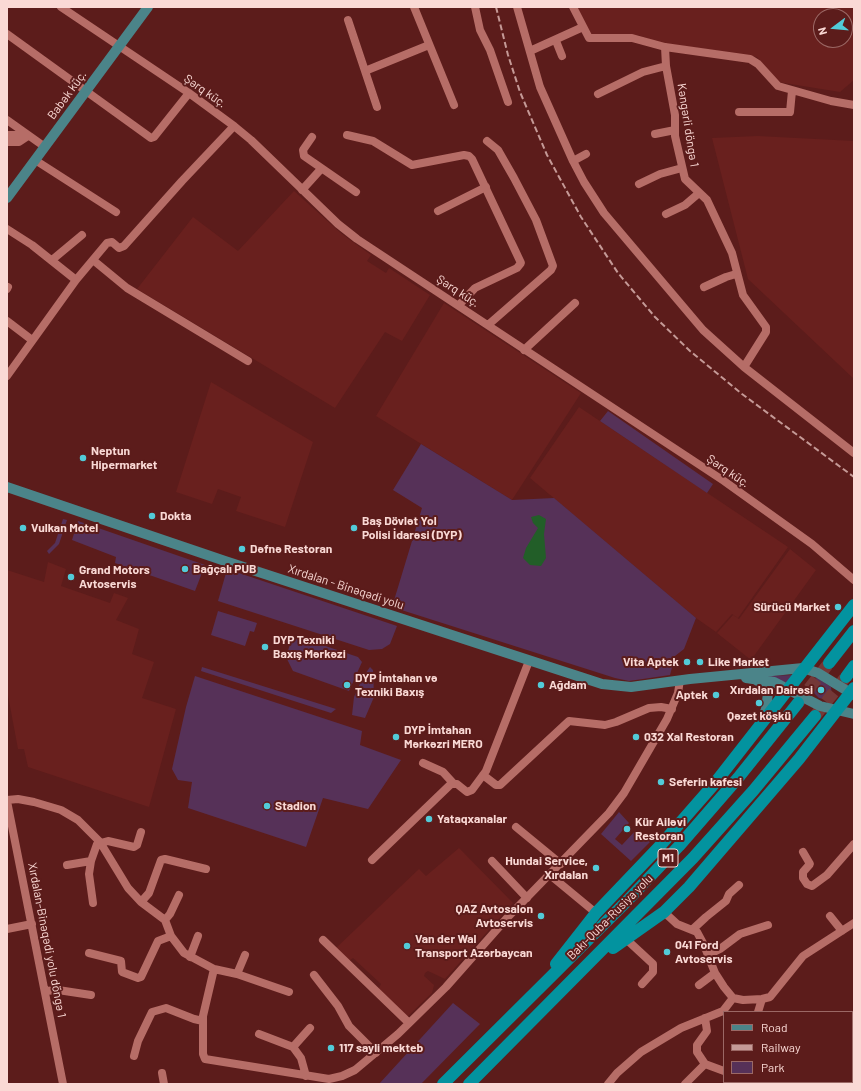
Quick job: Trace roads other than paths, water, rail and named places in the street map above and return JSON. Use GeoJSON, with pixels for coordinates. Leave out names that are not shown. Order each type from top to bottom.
{"type":"FeatureCollection","features":[{"type":"Feature","properties":{"kind":"highway"},"geometry":{"type":"LineString","coordinates":[[525,1002],[596,913],[687,816],[746,745],[803,668],[854,605]]}},
{"type":"Feature","properties":{"kind":"highway"},"geometry":{"type":"LineString","coordinates":[[829,663],[854,631]]}},
{"type":"Feature","properties":{"kind":"highway"},"geometry":{"type":"LineString","coordinates":[[846,677],[854,666]]}},
{"type":"Feature","properties":{"kind":"highway"},"geometry":{"type":"LineString","coordinates":[[584,968],[664,912],[689,887],[756,810],[853,692]]}},
{"type":"Feature","properties":{"kind":"highway","name":"Bakı-Quba-Rusiya yolu"},"geometry":{"type":"LineString","coordinates":[[443,1084],[626,902],[679,846],[738,778],[798,703]]}},
{"type":"Feature","properties":{"kind":"highway","name":"Bakı-Quba-Rusiya yolu"},"geometry":{"type":"LineString","coordinates":[[470,1084],[693,858],[753,791],[815,716]]}},
{"type":"Feature","properties":{"kind":"main road","name":"Babək küç."},"geometry":{"type":"LineString","coordinates":[[7,198],[148,7]]}},
{"type":"Feature","properties":{"kind":"main road","name":"Xırdalan - Binəqədi yolu"},"geometry":{"type":"LineString","coordinates":[[7,487],[530,661],[610,686],[631,687],[722,676]]}},
{"type":"Feature","properties":{"kind":"main road"},"geometry":{"type":"LineString","coordinates":[[722,676],[803,668],[818,673],[853,692]]}},
{"type":"Feature","properties":{"kind":"main road"},"geometry":{"type":"LineString","coordinates":[[722,676],[752,678],[774,682],[820,706],[854,714]]}},
{"type":"Feature","properties":{"kind":"main road"},"geometry":{"type":"LineString","coordinates":[[746,745],[764,716],[768,700],[766,688],[763,684],[752,678]]}},
{"type":"Feature","properties":{"kind":"street","name":"Şərq küç."},"geometry":{"type":"LineString","coordinates":[[61,7],[189,93],[234,126],[347,232],[724,482],[812,544],[854,580]]}},
{"type":"Feature","properties":{"kind":"street"},"geometry":{"type":"LineString","coordinates":[[414,7],[454,105]]}},
{"type":"Feature","properties":{"kind":"street"},"geometry":{"type":"LineString","coordinates":[[475,7],[480,30],[490,50],[508,102]]}},
{"type":"Feature","properties":{"kind":"street"},"geometry":{"type":"LineString","coordinates":[[517,7],[540,87],[573,161],[587,187],[604,213],[703,330],[744,367],[854,453]]}},
{"type":"Feature","properties":{"kind":"street"},"geometry":{"type":"LineString","coordinates":[[573,7],[589,38],[632,38],[665,47],[750,59],[758,64],[778,86],[792,91],[854,105]]}},
{"type":"Feature","properties":{"kind":"street"},"geometry":{"type":"LineString","coordinates":[[348,20],[377,107]]}},
{"type":"Feature","properties":{"kind":"street"},"geometry":{"type":"LineString","coordinates":[[530,51],[556,41],[583,27]]}},
{"type":"Feature","properties":{"kind":"street"},"geometry":{"type":"LineString","coordinates":[[7,34],[86,92],[153,138],[189,93]]}},
{"type":"Feature","properties":{"kind":"street"},"geometry":{"type":"LineString","coordinates":[[556,41],[562,56]]}},
{"type":"Feature","properties":{"kind":"street"},"geometry":{"type":"LineString","coordinates":[[365,72],[429,45]]}},
{"type":"Feature","properties":{"kind":"street","name":"Kəngərli döngə 1"},"geometry":{"type":"LineString","coordinates":[[665,47],[666,66],[674,108],[676,143],[687,182],[705,198],[728,244],[742,296],[766,326],[766,332],[744,367]]}},
{"type":"Feature","properties":{"kind":"street"},"geometry":{"type":"LineString","coordinates":[[598,94],[643,72],[666,66]]}},
{"type":"Feature","properties":{"kind":"street"},"geometry":{"type":"LineString","coordinates":[[738,112],[790,112],[792,91]]}},
{"type":"Feature","properties":{"kind":"street"},"geometry":{"type":"LineString","coordinates":[[7,120],[45,147]]}},
{"type":"Feature","properties":{"kind":"street"},"geometry":{"type":"LineString","coordinates":[[7,376],[76,280],[106,243],[112,242],[119,248],[124,246],[234,126]]}},
{"type":"Feature","properties":{"kind":"street"},"geometry":{"type":"LineString","coordinates":[[655,134],[675,130]]}},
{"type":"Feature","properties":{"kind":"street"},"geometry":{"type":"LineString","coordinates":[[7,135],[25,134]]}},
{"type":"Feature","properties":{"kind":"street"},"geometry":{"type":"LineString","coordinates":[[7,142],[19,142],[25,134]]}},
{"type":"Feature","properties":{"kind":"street"},"geometry":{"type":"LineString","coordinates":[[347,135],[373,141],[412,165],[464,155],[469,156],[486,187],[521,263],[517,268],[475,288],[459,305]]}},
{"type":"Feature","properties":{"kind":"street"},"geometry":{"type":"LineString","coordinates":[[312,137],[302,153],[321,169],[356,192]]}},
{"type":"Feature","properties":{"kind":"street"},"geometry":{"type":"LineString","coordinates":[[487,141],[498,150],[514,178],[536,220],[553,266],[551,270],[488,325]]}},
{"type":"Feature","properties":{"kind":"street"},"geometry":{"type":"LineString","coordinates":[[573,161],[586,154]]}},
{"type":"Feature","properties":{"kind":"street"},"geometry":{"type":"LineString","coordinates":[[35,160],[116,212]]}},
{"type":"Feature","properties":{"kind":"street"},"geometry":{"type":"LineString","coordinates":[[639,184],[660,174],[682,168]]}},
{"type":"Feature","properties":{"kind":"street"},"geometry":{"type":"LineString","coordinates":[[302,190],[321,169]]}},
{"type":"Feature","properties":{"kind":"street"},"geometry":{"type":"LineString","coordinates":[[438,211],[486,187]]}},
{"type":"Feature","properties":{"kind":"street"},"geometry":{"type":"LineString","coordinates":[[666,214],[685,205],[699,193]]}},
{"type":"Feature","properties":{"kind":"street"},"geometry":{"type":"LineString","coordinates":[[7,230],[52,260],[76,280]]}},
{"type":"Feature","properties":{"kind":"street"},"geometry":{"type":"LineString","coordinates":[[52,260],[82,235]]}},
{"type":"Feature","properties":{"kind":"street"},"geometry":{"type":"LineString","coordinates":[[93,260],[139,296],[248,361]]}},
{"type":"Feature","properties":{"kind":"street"},"geometry":{"type":"LineString","coordinates":[[704,287],[736,274]]}},
{"type":"Feature","properties":{"kind":"street"},"geometry":{"type":"LineString","coordinates":[[524,350],[575,303]]}},
{"type":"Feature","properties":{"kind":"street"},"geometry":{"type":"LineString","coordinates":[[7,320],[32,340]]}},
{"type":"Feature","properties":{"kind":"street"},"geometry":{"type":"LineString","coordinates":[[423,762],[443,772],[453,783],[469,792],[483,776],[530,661]]}},
{"type":"Feature","properties":{"kind":"street"},"geometry":{"type":"LineString","coordinates":[[214,969],[203,1021],[203,1054],[208,1061],[336,1081],[355,1070],[409,1023],[446,986],[486,941],[594,830],[620,800],[672,709],[678,693],[680,680]]}},
{"type":"Feature","properties":{"kind":"street"},"geometry":{"type":"LineString","coordinates":[[483,776],[496,785],[500,784],[569,721],[605,725],[616,722],[648,708],[661,707],[672,709]]}},
{"type":"Feature","properties":{"kind":"street"},"geometry":{"type":"LineString","coordinates":[[372,860],[453,783]]}},
{"type":"Feature","properties":{"kind":"street"},"geometry":{"type":"LineString","coordinates":[[7,801],[25,800],[67,813],[78,820],[100,842],[121,877],[141,902],[164,920],[171,936],[181,950],[190,957],[214,969],[237,974],[289,992]]}},
{"type":"Feature","properties":{"kind":"street","name":"Xırdalan-Binəqədi yolu döngə 1"},"geometry":{"type":"LineString","coordinates":[[7,801],[63,1084]]}},
{"type":"Feature","properties":{"kind":"street"},"geometry":{"type":"LineString","coordinates":[[516,827],[561,864]]}},
{"type":"Feature","properties":{"kind":"street"},"geometry":{"type":"LineString","coordinates":[[100,842],[108,841],[134,847],[137,845],[141,832]]}},
{"type":"Feature","properties":{"kind":"street"},"geometry":{"type":"LineString","coordinates":[[93,903],[89,874],[91,860],[100,842]]}},
{"type":"Feature","properties":{"kind":"street"},"geometry":{"type":"LineString","coordinates":[[803,852],[810,864],[803,872],[803,878],[807,884],[812,886],[826,875],[854,844]]}},
{"type":"Feature","properties":{"kind":"street"},"geometry":{"type":"LineString","coordinates":[[141,902],[148,893],[161,860],[164,859],[206,869]]}},
{"type":"Feature","properties":{"kind":"street"},"geometry":{"type":"LineString","coordinates":[[67,865],[91,860]]}},
{"type":"Feature","properties":{"kind":"street"},"geometry":{"type":"LineString","coordinates":[[492,861],[527,898]]}},
{"type":"Feature","properties":{"kind":"street"},"geometry":{"type":"LineString","coordinates":[[550,875],[596,913]]}},
{"type":"Feature","properties":{"kind":"street"},"geometry":{"type":"LineString","coordinates":[[693,929],[726,902],[729,894],[739,885]]}},
{"type":"Feature","properties":{"kind":"street"},"geometry":{"type":"LineString","coordinates":[[164,920],[170,914],[179,895]]}},
{"type":"Feature","properties":{"kind":"street"},"geometry":{"type":"LineString","coordinates":[[664,912],[677,924],[693,929],[700,936],[715,973],[733,998],[762,999],[770,997],[776,992],[803,956],[854,923]]}},
{"type":"Feature","properties":{"kind":"street"},"geometry":{"type":"LineString","coordinates":[[830,916],[842,931]]}},
{"type":"Feature","properties":{"kind":"street"},"geometry":{"type":"LineString","coordinates":[[7,929],[32,924]]}},
{"type":"Feature","properties":{"kind":"street"},"geometry":{"type":"LineString","coordinates":[[708,955],[720,949],[740,934],[768,925]]}},
{"type":"Feature","properties":{"kind":"street"},"geometry":{"type":"LineString","coordinates":[[89,953],[121,961],[122,972],[138,978],[141,977],[158,941],[171,936]]}},
{"type":"Feature","properties":{"kind":"street"},"geometry":{"type":"LineString","coordinates":[[190,957],[198,936]]}},
{"type":"Feature","properties":{"kind":"street"},"geometry":{"type":"LineString","coordinates":[[626,939],[653,964],[653,972],[642,984]]}},
{"type":"Feature","properties":{"kind":"street"},"geometry":{"type":"LineString","coordinates":[[323,940],[409,1023]]}},
{"type":"Feature","properties":{"kind":"street"},"geometry":{"type":"LineString","coordinates":[[237,974],[245,955]]}},
{"type":"Feature","properties":{"kind":"street"},"geometry":{"type":"LineString","coordinates":[[699,985],[715,973]]}},
{"type":"Feature","properties":{"kind":"street"},"geometry":{"type":"LineString","coordinates":[[314,975],[338,1006],[349,1026],[376,1053]]}},
{"type":"Feature","properties":{"kind":"street"},"geometry":{"type":"LineString","coordinates":[[45,991],[58,990],[90,995]]}},
{"type":"Feature","properties":{"kind":"street"},"geometry":{"type":"LineString","coordinates":[[608,1084],[617,1073],[646,1049],[681,1028],[723,1011],[733,998]]}},
{"type":"Feature","properties":{"kind":"street"},"geometry":{"type":"LineString","coordinates":[[758,1011],[762,999]]}},
{"type":"Feature","properties":{"kind":"street"},"geometry":{"type":"LineString","coordinates":[[134,1056],[138,1041],[152,1012],[166,1008],[203,1021]]}},
{"type":"Feature","properties":{"kind":"street"},"geometry":{"type":"LineString","coordinates":[[705,1018],[706,1031],[696,1049],[705,1064],[723,1071]]}},
{"type":"Feature","properties":{"kind":"street"},"geometry":{"type":"LineString","coordinates":[[292,1047],[310,1028]]}},
{"type":"Feature","properties":{"kind":"street"},"geometry":{"type":"LineString","coordinates":[[259,1034],[292,1047],[301,1058],[306,1076]]}},
{"type":"Feature","properties":{"kind":"street"},"geometry":{"type":"LineString","coordinates":[[685,1084],[705,1064]]}},
{"type":"Feature","properties":{"kind":"street"},"geometry":{"type":"LineString","coordinates":[[162,1073],[164,1084]]}},
{"type":"Feature","properties":{"kind":"tunnel"},"geometry":{"type":"LineString","coordinates":[[798,703],[829,663]]}},
{"type":"Feature","properties":{"kind":"tunnel"},"geometry":{"type":"LineString","coordinates":[[815,716],[845,678]]}},
{"type":"Feature","properties":{"kind":"railway"},"geometry":{"type":"LineString","coordinates":[[496,7],[508,55],[520,92],[547,155],[581,217],[618,273],[655,317],[690,351],[742,394],[854,477]]}},
{"type":"Feature","properties":{"kind":"place","name":"Neptun Hipermarket"},"geometry":{"type":"Point","coordinates":[83,458]}},
{"type":"Feature","properties":{"kind":"place","name":"Dokta"},"geometry":{"type":"Point","coordinates":[152,516]}},
{"type":"Feature","properties":{"kind":"place","name":"Vulkan Motel"},"geometry":{"type":"Point","coordinates":[23,528]}},
{"type":"Feature","properties":{"kind":"place","name":"Baş Dövlət Yol Polisi İdarəsi (DYP)"},"geometry":{"type":"Point","coordinates":[354,528]}},
{"type":"Feature","properties":{"kind":"place","name":"Dəfnə Restoran"},"geometry":{"type":"Point","coordinates":[242,549]}},
{"type":"Feature","properties":{"kind":"place","name":"Bağçalı PUB"},"geometry":{"type":"Point","coordinates":[185,569]}},
{"type":"Feature","properties":{"kind":"place","name":"Grand Motors Avtoservis"},"geometry":{"type":"Point","coordinates":[71,577]}},
{"type":"Feature","properties":{"kind":"place","name":"Sürücü Market"},"geometry":{"type":"Point","coordinates":[838,607]}},
{"type":"Feature","properties":{"kind":"place","name":"DYP Texniki Baxış Mərkəzi"},"geometry":{"type":"Point","coordinates":[265,647]}},
{"type":"Feature","properties":{"kind":"place","name":"Vita Aptek"},"geometry":{"type":"Point","coordinates":[687,662]}},
{"type":"Feature","properties":{"kind":"place","name":"Like Market"},"geometry":{"type":"Point","coordinates":[700,662]}},
{"type":"Feature","properties":{"kind":"place","name":"DYP İmtahan və Texniki Baxış"},"geometry":{"type":"Point","coordinates":[347,685]}},
{"type":"Feature","properties":{"kind":"place","name":"Ağdam"},"geometry":{"type":"Point","coordinates":[541,685]}},
{"type":"Feature","properties":{"kind":"place","name":"Xırdalan Dairəsi"},"geometry":{"type":"Point","coordinates":[821,690]}},
{"type":"Feature","properties":{"kind":"place","name":"Aptek"},"geometry":{"type":"Point","coordinates":[716,695]}},
{"type":"Feature","properties":{"kind":"place","name":"Qəzet köşkü"},"geometry":{"type":"Point","coordinates":[759,703]}},
{"type":"Feature","properties":{"kind":"place","name":"DYP İmtahan Mərkəzri MERO"},"geometry":{"type":"Point","coordinates":[396,737]}},
{"type":"Feature","properties":{"kind":"place","name":"032 Xal Restoran"},"geometry":{"type":"Point","coordinates":[636,737]}},
{"type":"Feature","properties":{"kind":"place","name":"Seferin kafesi"},"geometry":{"type":"Point","coordinates":[661,782]}},
{"type":"Feature","properties":{"kind":"place","name":"Stadion"},"geometry":{"type":"Point","coordinates":[267,806]}},
{"type":"Feature","properties":{"kind":"place","name":"Yataqxanalar"},"geometry":{"type":"Point","coordinates":[429,819]}},
{"type":"Feature","properties":{"kind":"place","name":"Kür Ailəvi Restoran"},"geometry":{"type":"Point","coordinates":[627,829]}},
{"type":"Feature","properties":{"kind":"place","name":"Hundai Service, Xırdalan"},"geometry":{"type":"Point","coordinates":[596,868]}},
{"type":"Feature","properties":{"kind":"place","name":"QAZ Avtosalon Avtoservis"},"geometry":{"type":"Point","coordinates":[541,916]}},
{"type":"Feature","properties":{"kind":"place","name":"Van der Wal Transport Azərbaycan"},"geometry":{"type":"Point","coordinates":[407,946]}},
{"type":"Feature","properties":{"kind":"place","name":"041 Ford Avtoservis"},"geometry":{"type":"Point","coordinates":[667,952]}},
{"type":"Feature","properties":{"kind":"place","name":"117 sayli mekteb"},"geometry":{"type":"Point","coordinates":[331,1048]}}]}
